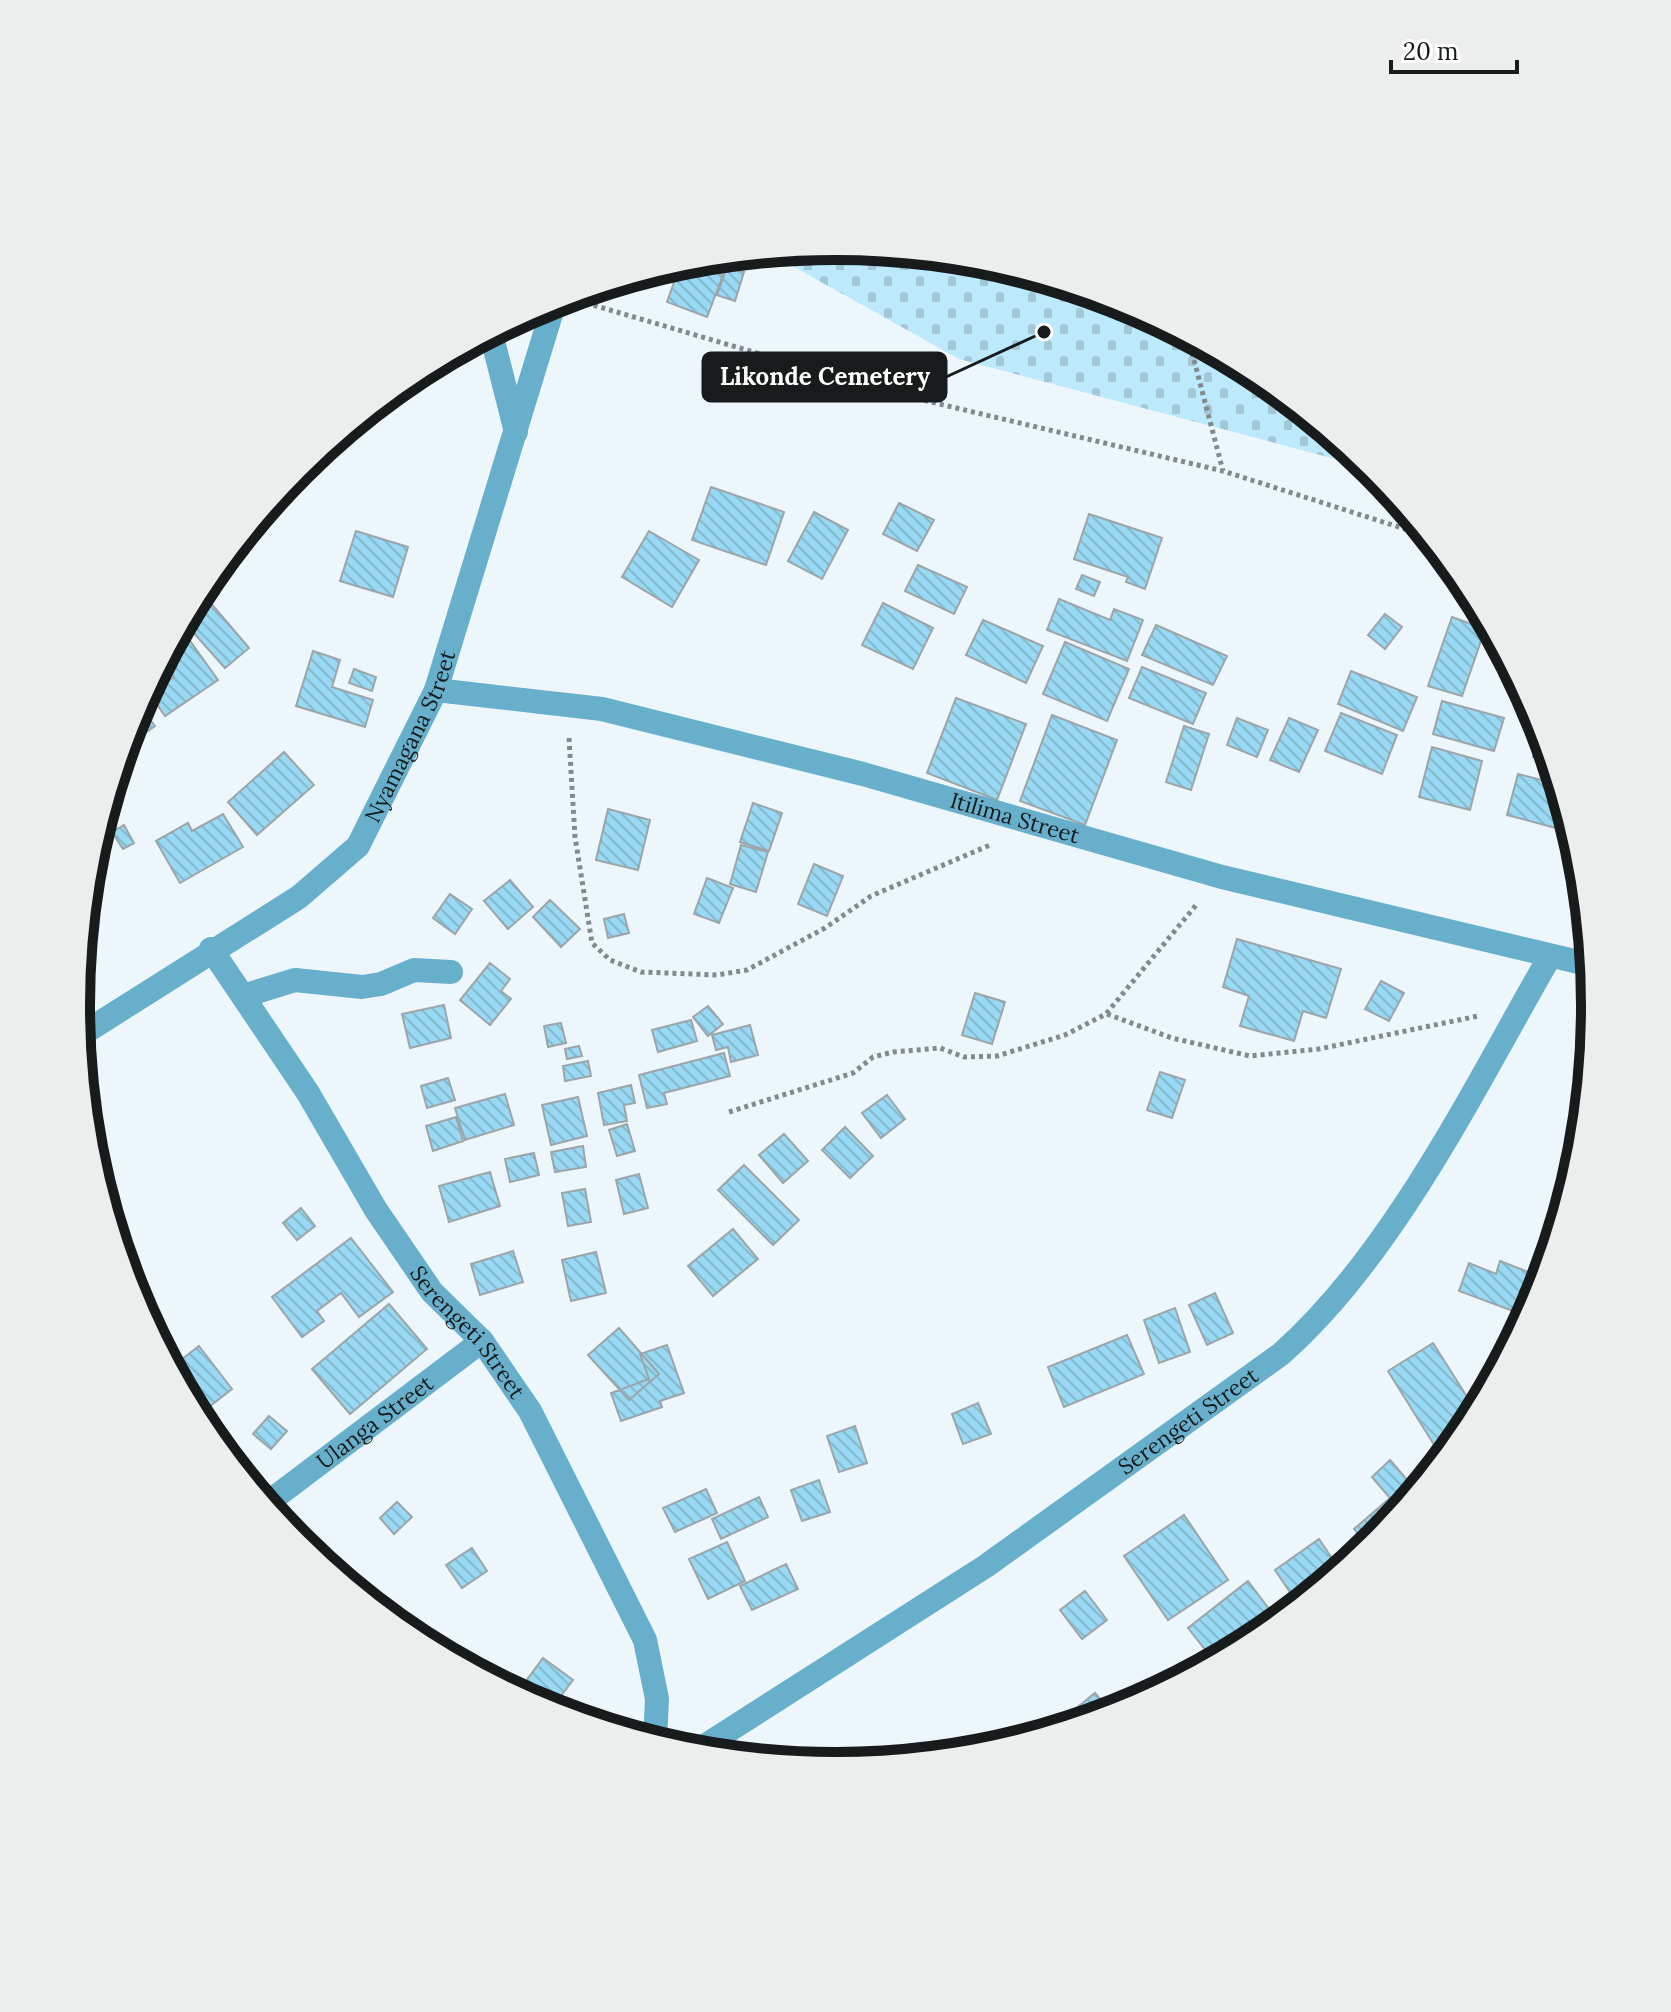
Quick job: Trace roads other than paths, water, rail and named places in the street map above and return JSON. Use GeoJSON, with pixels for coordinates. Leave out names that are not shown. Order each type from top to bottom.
{"type":"FeatureCollection","features":[{"type":"Feature","properties":{"kind":"street","name":"Nyamagana Street"},"geometry":{"type":"LineString","coordinates":[[91,1028],[211,949],[299,897],[358,846],[436,690],[550,317]]}},
{"type":"Feature","properties":{"kind":"street"},"geometry":{"type":"LineString","coordinates":[[494,344],[516,434]]}},
{"type":"Feature","properties":{"kind":"street","name":"Itilima Street"},"geometry":{"type":"LineString","coordinates":[[436,690],[602,709],[863,774],[1222,877],[1579,963]]}},
{"type":"Feature","properties":{"kind":"street","name":"Serengeti Street"},"geometry":{"type":"LineString","coordinates":[[211,949],[308,1093],[376,1210],[424,1280],[482,1341],[530,1411],[645,1640],[657,1699],[656,1729]]}},
{"type":"Feature","properties":{"kind":"street","name":"Serengeti Street"},"geometry":{"type":"LineString","coordinates":[[713,1741],[986,1566],[1281,1354],[1315,1324],[1343,1291],[1416,1184],[1485,1075],[1549,958]]}},
{"type":"Feature","properties":{"kind":"street"},"geometry":{"type":"LineString","coordinates":[[243,996],[295,980],[362,987],[381,984],[414,970],[451,972]]}},
{"type":"Feature","properties":{"kind":"street","name":"Ulanga Street"},"geometry":{"type":"LineString","coordinates":[[275,1498],[482,1341]]}},
{"type":"Feature","properties":{"kind":"place","name":"Likonde Cemetery"},"geometry":{"type":"Point","coordinates":[1044,332]}}]}
